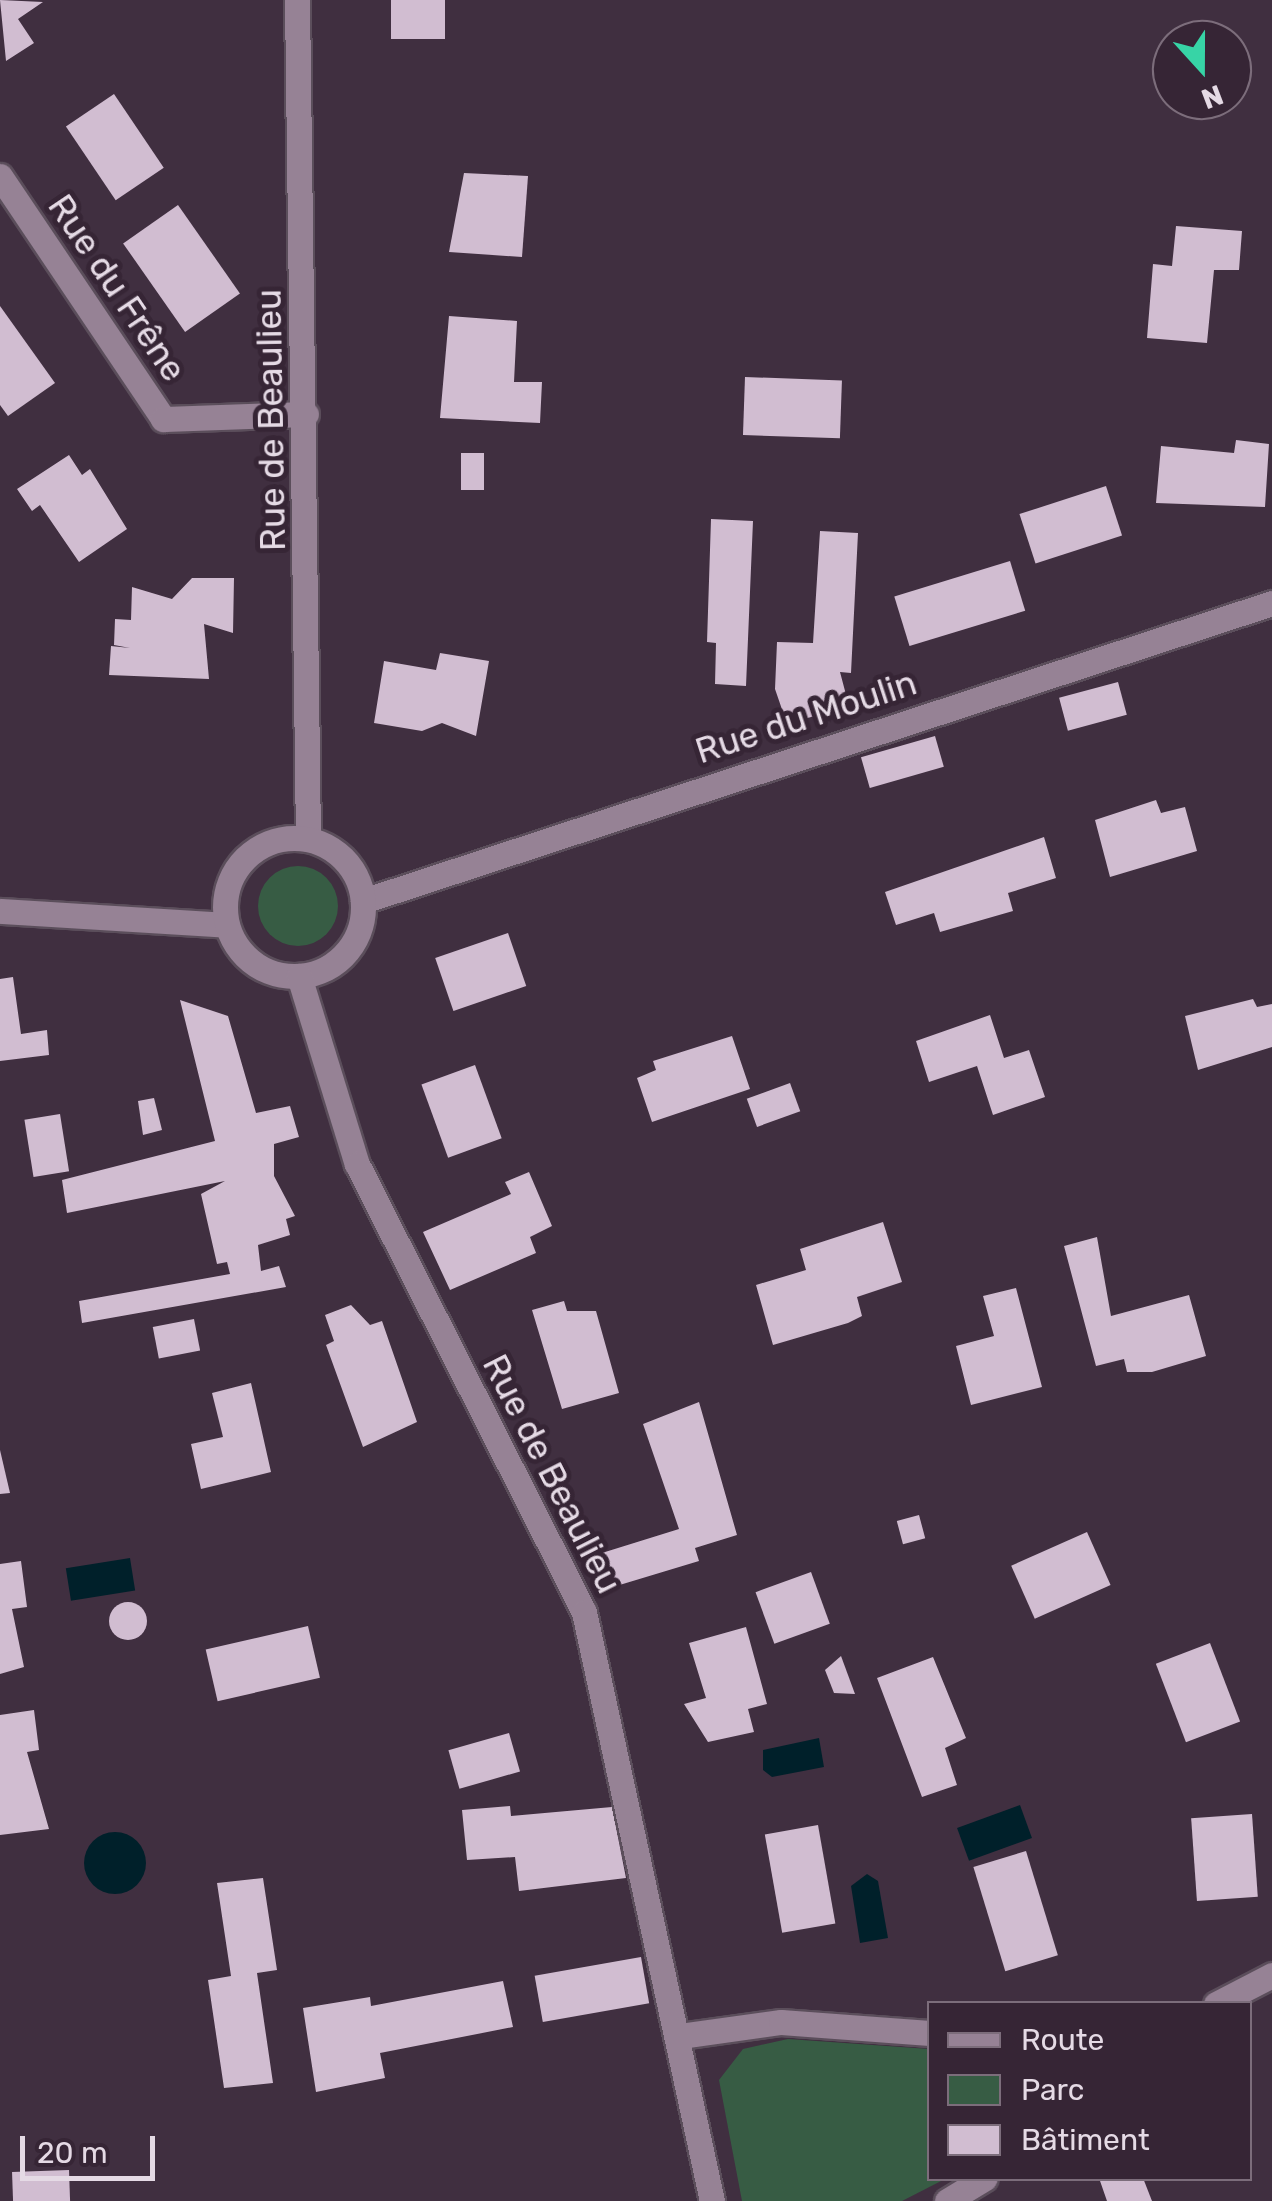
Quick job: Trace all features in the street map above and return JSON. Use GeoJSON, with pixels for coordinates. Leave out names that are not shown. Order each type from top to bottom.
{"type":"FeatureCollection","features":[{"type":"Feature","properties":{"kind":"street","name":"Rue de Beaulieu"},"geometry":{"type":"LineString","coordinates":[[297,0],[306,414],[308,840]]}},
{"type":"Feature","properties":{"kind":"street","name":"Rue du Frêne"},"geometry":{"type":"LineString","coordinates":[[0,176],[163,419],[306,414]]}},
{"type":"Feature","properties":{"kind":"street","name":"Rue du Moulin"},"geometry":{"type":"LineString","coordinates":[[363,901],[1272,603]]}},
{"type":"Feature","properties":{"kind":"street"},"geometry":{"type":"LineString","coordinates":[[308,840],[346,861],[363,901],[354,943],[300,976],[254,964],[227,925],[225,902],[244,860],[262,846],[308,840]]}},
{"type":"Feature","properties":{"kind":"street"},"geometry":{"type":"LineString","coordinates":[[0,911],[227,925]]}},
{"type":"Feature","properties":{"kind":"street","name":"Rue de Beaulieu"},"geometry":{"type":"LineString","coordinates":[[300,976],[357,1164],[584,1612],[680,2036],[712,2201]]}},
{"type":"Feature","properties":{"kind":"street"},"geometry":{"type":"LineString","coordinates":[[1222,2001],[1272,1975]]}},
{"type":"Feature","properties":{"kind":"street"},"geometry":{"type":"LineString","coordinates":[[680,2036],[781,2022],[927,2033]]}},
{"type":"Feature","properties":{"kind":"street"},"geometry":{"type":"LineString","coordinates":[[947,2201],[979,2181]]}},
{"type":"Feature","properties":{"kind":"green space"},"geometry":{"type":"Polygon","coordinates":[[[298,866],[313,869],[326,878],[335,891],[335,921],[326,934],[313,943],[298,946],[283,943],[270,934],[261,921],[258,906],[261,891],[270,878],[283,869],[298,866]]]}},
{"type":"Feature","properties":{"kind":"green space"},"geometry":{"type":"Polygon","coordinates":[[[788,2039],[927,2049],[927,2181],[941,2181],[902,2201],[742,2201],[719,2080],[743,2049],[788,2039]]]}},
{"type":"Feature","properties":{"kind":"water"},"geometry":{"type":"Polygon","coordinates":[[[130,1558],[135,1591],[71,1601],[66,1568],[130,1558]]]}},
{"type":"Feature","properties":{"kind":"water"},"geometry":{"type":"Polygon","coordinates":[[[819,1738],[824,1767],[772,1777],[763,1770],[763,1750],[819,1738]]]}},
{"type":"Feature","properties":{"kind":"water"},"geometry":{"type":"Polygon","coordinates":[[[1020,1805],[1032,1838],[969,1861],[957,1828],[1020,1805]]]}},
{"type":"Feature","properties":{"kind":"water"},"geometry":{"type":"Polygon","coordinates":[[[115,1832],[137,1841],[146,1863],[137,1885],[115,1894],[93,1885],[84,1863],[93,1841],[115,1832]]]}},
{"type":"Feature","properties":{"kind":"water"},"geometry":{"type":"Polygon","coordinates":[[[867,1874],[878,1881],[888,1938],[860,1943],[851,1886],[867,1874]]]}},
{"type":"Feature","properties":{"kind":"building"},"geometry":{"type":"Polygon","coordinates":[[[0,0],[43,2],[18,19],[34,43],[6,61],[0,0]]]}},
{"type":"Feature","properties":{"kind":"building"},"geometry":{"type":"Polygon","coordinates":[[[391,0],[445,0],[445,39],[391,39],[391,0]]]}},
{"type":"Feature","properties":{"kind":"building"},"geometry":{"type":"Polygon","coordinates":[[[114,94],[164,168],[116,200],[66,126],[114,94]]]}},
{"type":"Feature","properties":{"kind":"building"},"geometry":{"type":"Polygon","coordinates":[[[464,173],[528,176],[522,257],[449,252],[464,173]]]}},
{"type":"Feature","properties":{"kind":"building"},"geometry":{"type":"Polygon","coordinates":[[[178,205],[240,293],[185,332],[123,243],[178,205]]]}},
{"type":"Feature","properties":{"kind":"building"},"geometry":{"type":"Polygon","coordinates":[[[1176,226],[1242,231],[1239,270],[1214,270],[1207,343],[1147,338],[1153,264],[1172,266],[1176,226]]]}},
{"type":"Feature","properties":{"kind":"building"},"geometry":{"type":"Polygon","coordinates":[[[0,306],[55,383],[8,416],[0,405],[0,306]]]}},
{"type":"Feature","properties":{"kind":"building"},"geometry":{"type":"Polygon","coordinates":[[[449,316],[517,321],[514,382],[542,382],[540,423],[440,418],[449,316]]]}},
{"type":"Feature","properties":{"kind":"building"},"geometry":{"type":"Polygon","coordinates":[[[745,377],[842,380],[840,438],[743,435],[745,377]]]}},
{"type":"Feature","properties":{"kind":"building"},"geometry":{"type":"Polygon","coordinates":[[[1236,440],[1269,444],[1265,507],[1156,503],[1161,446],[1234,453],[1236,440]]]}},
{"type":"Feature","properties":{"kind":"building"},"geometry":{"type":"Polygon","coordinates":[[[461,453],[484,453],[484,490],[461,490],[461,453]]]}},
{"type":"Feature","properties":{"kind":"building"},"geometry":{"type":"Polygon","coordinates":[[[69,455],[82,475],[90,469],[127,529],[79,562],[40,505],[32,511],[17,489],[69,455]]]}},
{"type":"Feature","properties":{"kind":"building"},"geometry":{"type":"Polygon","coordinates":[[[1106,486],[1122,535],[1036,564],[1019,514],[1106,486]]]}},
{"type":"Feature","properties":{"kind":"building"},"geometry":{"type":"Polygon","coordinates":[[[711,519],[753,521],[746,686],[715,684],[716,643],[707,642],[711,519]]]}},
{"type":"Feature","properties":{"kind":"building"},"geometry":{"type":"Polygon","coordinates":[[[820,531],[858,533],[851,673],[840,672],[849,706],[787,724],[775,689],[777,642],[813,643],[820,531]]]}},
{"type":"Feature","properties":{"kind":"building"},"geometry":{"type":"Polygon","coordinates":[[[1010,561],[1025,611],[909,646],[894,596],[1010,561]]]}},
{"type":"Feature","properties":{"kind":"building"},"geometry":{"type":"Polygon","coordinates":[[[192,578],[234,578],[233,633],[204,624],[209,679],[109,675],[111,646],[130,648],[114,645],[115,619],[131,620],[132,587],[172,599],[192,578]]]}},
{"type":"Feature","properties":{"kind":"building"},"geometry":{"type":"Polygon","coordinates":[[[440,653],[489,661],[476,736],[442,723],[422,731],[374,723],[384,661],[436,670],[440,653]]]}},
{"type":"Feature","properties":{"kind":"building"},"geometry":{"type":"Polygon","coordinates":[[[1118,682],[1127,715],[1068,731],[1059,698],[1118,682]]]}},
{"type":"Feature","properties":{"kind":"building"},"geometry":{"type":"Polygon","coordinates":[[[935,736],[944,767],[870,788],[861,757],[935,736]]]}},
{"type":"Feature","properties":{"kind":"building"},"geometry":{"type":"Polygon","coordinates":[[[1156,800],[1161,813],[1185,807],[1197,851],[1110,877],[1095,820],[1156,800]]]}},
{"type":"Feature","properties":{"kind":"building"},"geometry":{"type":"Polygon","coordinates":[[[1044,837],[1056,878],[1008,893],[1013,911],[940,932],[934,913],[896,925],[885,892],[1044,837]]]}},
{"type":"Feature","properties":{"kind":"building"},"geometry":{"type":"Polygon","coordinates":[[[508,933],[526,986],[453,1011],[435,958],[508,933]]]}},
{"type":"Feature","properties":{"kind":"building"},"geometry":{"type":"Polygon","coordinates":[[[13,977],[21,1034],[47,1030],[49,1055],[0,1061],[0,979],[13,977]]]}},
{"type":"Feature","properties":{"kind":"building"},"geometry":{"type":"Polygon","coordinates":[[[1253,999],[1257,1007],[1272,1004],[1272,1047],[1198,1070],[1185,1016],[1253,999]]]}},
{"type":"Feature","properties":{"kind":"building"},"geometry":{"type":"Polygon","coordinates":[[[180,1000],[228,1016],[256,1113],[290,1106],[299,1137],[274,1144],[274,1176],[295,1216],[286,1219],[290,1235],[258,1245],[261,1271],[279,1266],[286,1287],[82,1323],[79,1301],[230,1274],[227,1262],[217,1264],[201,1194],[225,1181],[67,1213],[62,1180],[215,1141],[180,1000]]]}},
{"type":"Feature","properties":{"kind":"building"},"geometry":{"type":"Polygon","coordinates":[[[990,1015],[1004,1058],[1029,1050],[1045,1097],[993,1115],[977,1066],[929,1082],[916,1041],[990,1015]]]}},
{"type":"Feature","properties":{"kind":"building"},"geometry":{"type":"Polygon","coordinates":[[[732,1036],[750,1089],[652,1122],[637,1078],[656,1070],[653,1061],[732,1036]]]}},
{"type":"Feature","properties":{"kind":"building"},"geometry":{"type":"Polygon","coordinates":[[[475,1065],[502,1138],[448,1158],[421,1084],[475,1065]]]}},
{"type":"Feature","properties":{"kind":"building"},"geometry":{"type":"Polygon","coordinates":[[[790,1083],[800,1111],[757,1127],[747,1099],[790,1083]]]}},
{"type":"Feature","properties":{"kind":"building"},"geometry":{"type":"Polygon","coordinates":[[[154,1098],[162,1130],[143,1135],[138,1101],[154,1098]]]}},
{"type":"Feature","properties":{"kind":"building"},"geometry":{"type":"Polygon","coordinates":[[[60,1114],[69,1171],[34,1177],[24,1120],[60,1114]]]}},
{"type":"Feature","properties":{"kind":"building"},"geometry":{"type":"Polygon","coordinates":[[[529,1172],[552,1226],[530,1237],[536,1253],[450,1290],[423,1232],[511,1194],[505,1182],[529,1172]]]}},
{"type":"Feature","properties":{"kind":"building"},"geometry":{"type":"Polygon","coordinates":[[[883,1222],[902,1282],[857,1297],[862,1316],[848,1323],[773,1345],[756,1285],[806,1270],[800,1249],[883,1222]]]}},
{"type":"Feature","properties":{"kind":"building"},"geometry":{"type":"Polygon","coordinates":[[[1097,1237],[1111,1316],[1189,1295],[1206,1356],[1152,1372],[1127,1372],[1124,1359],[1096,1366],[1064,1246],[1097,1237]]]}},
{"type":"Feature","properties":{"kind":"building"},"geometry":{"type":"Polygon","coordinates":[[[1016,1288],[1042,1387],[971,1405],[956,1346],[994,1336],[983,1296],[1016,1288]]]}},
{"type":"Feature","properties":{"kind":"building"},"geometry":{"type":"Polygon","coordinates":[[[564,1301],[567,1311],[596,1311],[619,1393],[562,1409],[532,1310],[564,1301]]]}},
{"type":"Feature","properties":{"kind":"building"},"geometry":{"type":"Polygon","coordinates":[[[351,1305],[370,1325],[382,1321],[417,1422],[363,1447],[326,1345],[334,1341],[325,1315],[351,1305]]]}},
{"type":"Feature","properties":{"kind":"building"},"geometry":{"type":"Polygon","coordinates":[[[194,1319],[200,1350],[159,1358],[153,1327],[194,1319]]]}},
{"type":"Feature","properties":{"kind":"building"},"geometry":{"type":"Polygon","coordinates":[[[251,1383],[271,1472],[201,1489],[191,1444],[223,1437],[212,1393],[251,1383]]]}},
{"type":"Feature","properties":{"kind":"building"},"geometry":{"type":"Polygon","coordinates":[[[699,1402],[737,1535],[695,1548],[699,1561],[603,1590],[589,1557],[679,1529],[643,1424],[699,1402]]]}},
{"type":"Feature","properties":{"kind":"building"},"geometry":{"type":"Polygon","coordinates":[[[0,1450],[10,1493],[0,1494],[0,1450]]]}},
{"type":"Feature","properties":{"kind":"building"},"geometry":{"type":"Polygon","coordinates":[[[919,1515],[925,1538],[903,1544],[897,1521],[919,1515]]]}},
{"type":"Feature","properties":{"kind":"building"},"geometry":{"type":"Polygon","coordinates":[[[1087,1532],[1111,1585],[1035,1619],[1011,1566],[1087,1532]]]}},
{"type":"Feature","properties":{"kind":"building"},"geometry":{"type":"Polygon","coordinates":[[[21,1561],[27,1607],[12,1609],[24,1667],[0,1674],[0,1564],[21,1561]]]}},
{"type":"Feature","properties":{"kind":"building"},"geometry":{"type":"Polygon","coordinates":[[[811,1572],[830,1624],[774,1644],[756,1592],[811,1572]]]}},
{"type":"Feature","properties":{"kind":"building"},"geometry":{"type":"Polygon","coordinates":[[[128,1602],[141,1608],[147,1621],[141,1634],[128,1640],[115,1634],[109,1621],[115,1608],[128,1602]]]}},
{"type":"Feature","properties":{"kind":"building"},"geometry":{"type":"Polygon","coordinates":[[[308,1626],[320,1678],[218,1701],[206,1650],[308,1626]]]}},
{"type":"Feature","properties":{"kind":"building"},"geometry":{"type":"Polygon","coordinates":[[[746,1627],[767,1704],[748,1709],[754,1732],[708,1742],[684,1704],[706,1698],[689,1643],[746,1627]]]}},
{"type":"Feature","properties":{"kind":"building"},"geometry":{"type":"Polygon","coordinates":[[[1210,1643],[1240,1721],[1186,1742],[1156,1664],[1210,1643]]]}},
{"type":"Feature","properties":{"kind":"building"},"geometry":{"type":"Polygon","coordinates":[[[841,1656],[855,1694],[834,1693],[825,1670],[841,1656]]]}},
{"type":"Feature","properties":{"kind":"building"},"geometry":{"type":"Polygon","coordinates":[[[933,1657],[966,1738],[945,1748],[957,1785],[922,1797],[877,1678],[933,1657]]]}},
{"type":"Feature","properties":{"kind":"building"},"geometry":{"type":"Polygon","coordinates":[[[34,1710],[39,1750],[27,1752],[49,1829],[0,1835],[0,1715],[34,1710]]]}},
{"type":"Feature","properties":{"kind":"building"},"geometry":{"type":"Polygon","coordinates":[[[509,1733],[520,1771],[459,1789],[448,1750],[509,1733]]]}},
{"type":"Feature","properties":{"kind":"building"},"geometry":{"type":"Polygon","coordinates":[[[510,1806],[511,1816],[612,1807],[626,1878],[519,1891],[515,1857],[467,1860],[462,1810],[510,1806]]]}},
{"type":"Feature","properties":{"kind":"building"},"geometry":{"type":"Polygon","coordinates":[[[1252,1814],[1258,1897],[1197,1901],[1191,1818],[1252,1814]]]}},
{"type":"Feature","properties":{"kind":"building"},"geometry":{"type":"Polygon","coordinates":[[[818,1825],[835,1923],[782,1933],[765,1834],[818,1825]]]}},
{"type":"Feature","properties":{"kind":"building"},"geometry":{"type":"Polygon","coordinates":[[[1026,1851],[1058,1955],[1005,1971],[973,1867],[1026,1851]]]}},
{"type":"Feature","properties":{"kind":"building"},"geometry":{"type":"Polygon","coordinates":[[[263,1878],[277,1970],[257,1973],[273,2083],[224,2088],[208,1980],[231,1976],[217,1883],[263,1878]]]}},
{"type":"Feature","properties":{"kind":"building"},"geometry":{"type":"Polygon","coordinates":[[[641,1957],[649,2003],[543,2022],[535,1976],[641,1957]]]}},
{"type":"Feature","properties":{"kind":"building"},"geometry":{"type":"Polygon","coordinates":[[[503,1981],[513,2027],[380,2053],[385,2078],[316,2092],[303,2008],[370,1997],[371,2006],[503,1981]]]}},
{"type":"Feature","properties":{"kind":"building"},"geometry":{"type":"Polygon","coordinates":[[[69,2170],[70,2201],[13,2201],[12,2172],[69,2170]]]}},
{"type":"Feature","properties":{"kind":"building"},"geometry":{"type":"Polygon","coordinates":[[[1100,2181],[1144,2181],[1152,2201],[1107,2201],[1100,2181]]]}}]}
